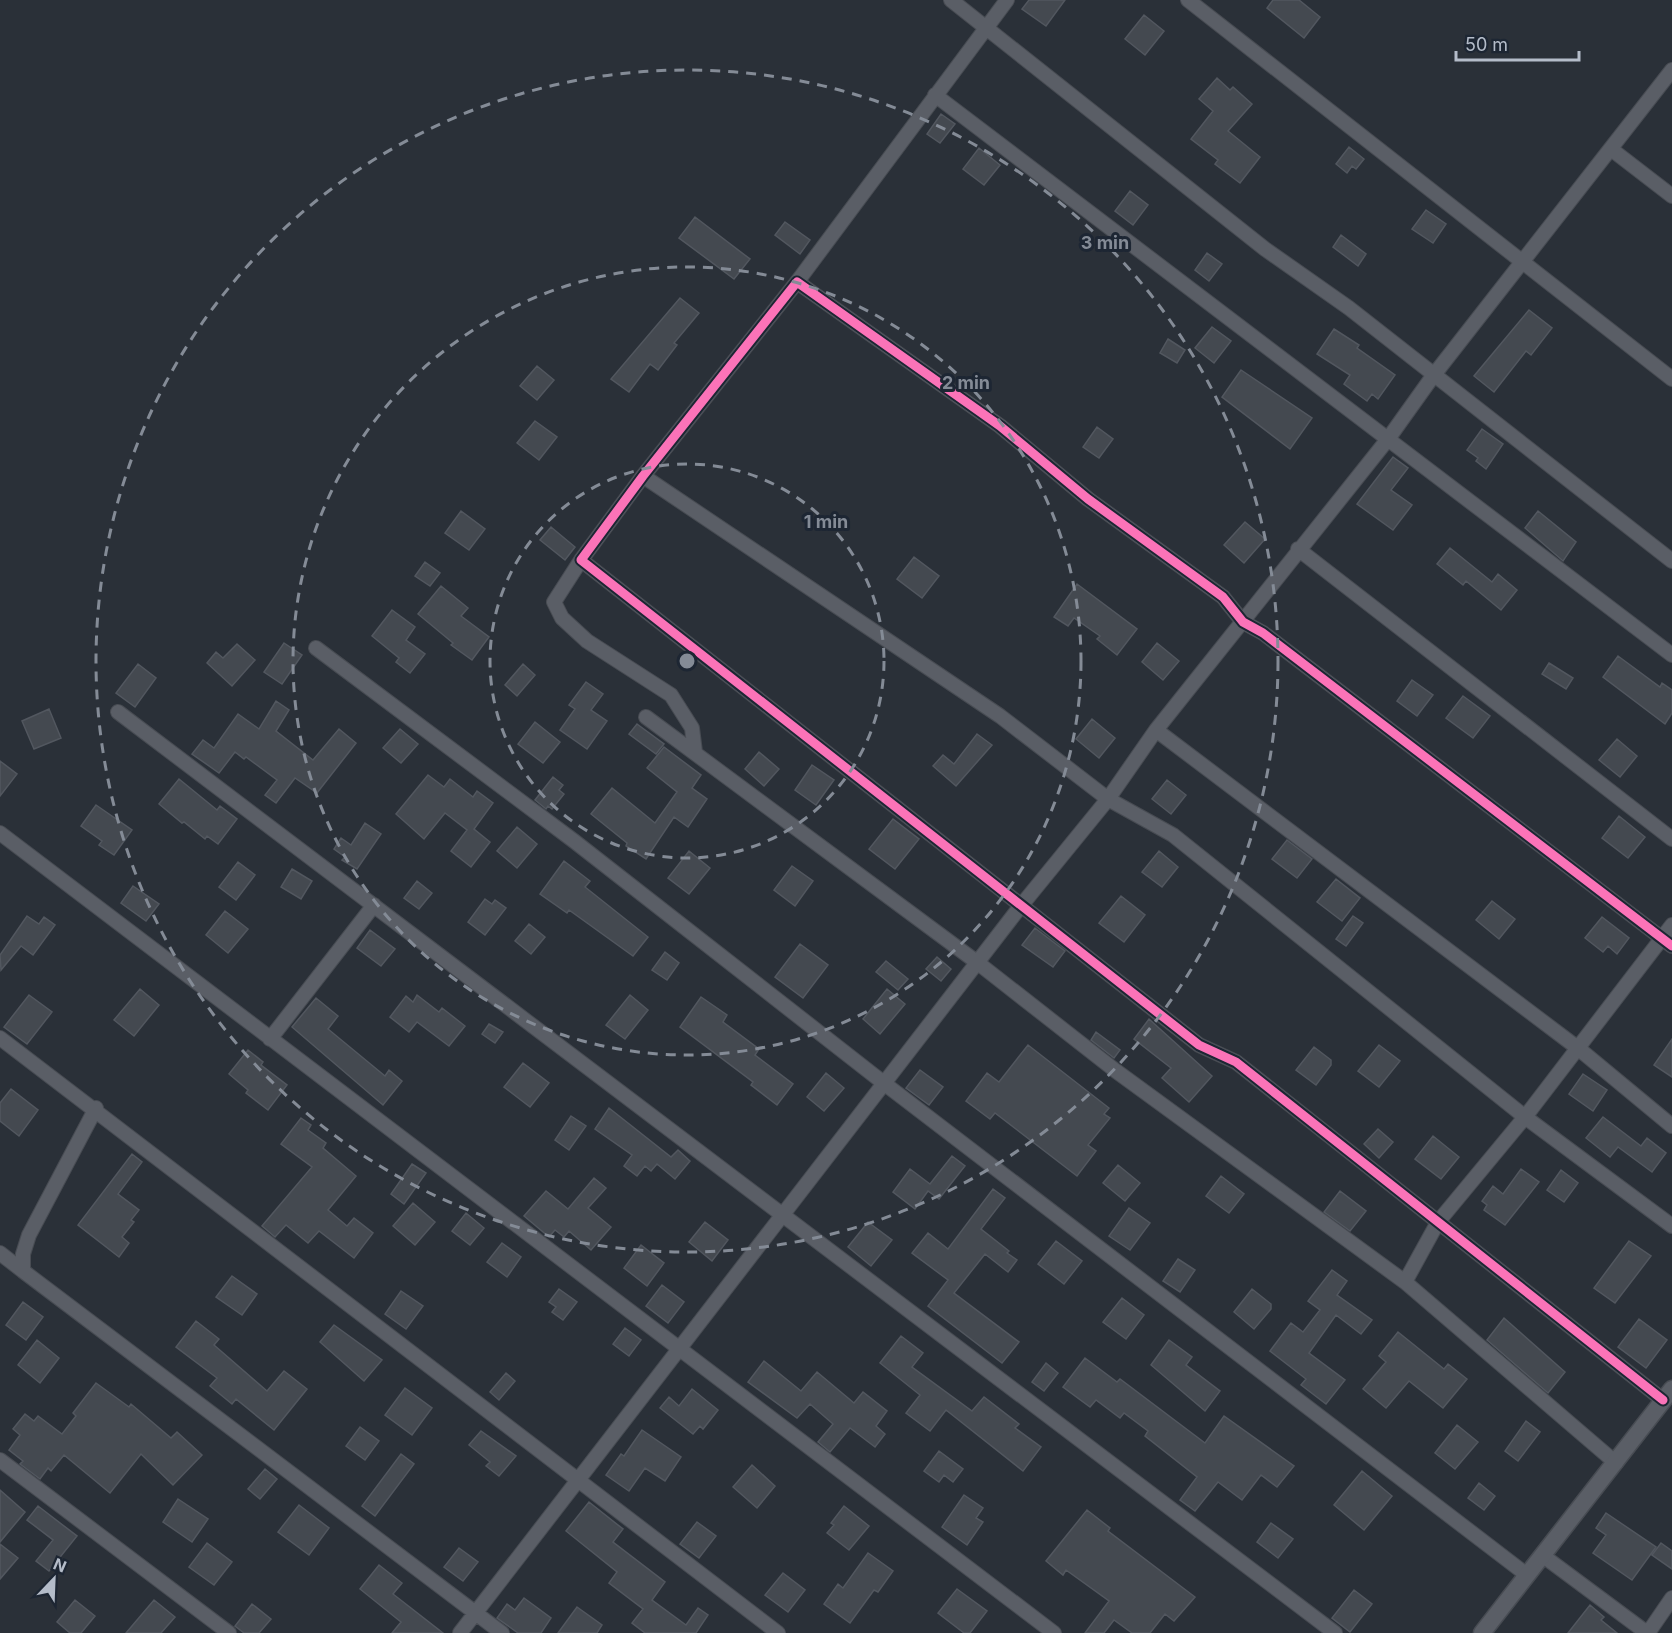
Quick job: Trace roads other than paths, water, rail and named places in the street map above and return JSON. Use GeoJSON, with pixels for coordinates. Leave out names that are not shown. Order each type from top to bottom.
{"type":"FeatureCollection","features":[{"type":"Feature","properties":{"kind":"street"},"geometry":{"type":"LineString","coordinates":[[951,0],[1265,249],[1349,308],[1672,561]]}},
{"type":"Feature","properties":{"kind":"street"},"geometry":{"type":"LineString","coordinates":[[694,752],[692,728],[671,695],[587,641],[562,618],[554,602],[581,560],[643,476],[797,282],[1007,0]]}},
{"type":"Feature","properties":{"kind":"street"},"geometry":{"type":"LineString","coordinates":[[1188,0],[1672,379]]}},
{"type":"Feature","properties":{"kind":"street"},"geometry":{"type":"LineString","coordinates":[[460,1633],[1020,906],[1108,799],[1156,730],[1298,549],[1388,439],[1434,376],[1672,70]]}},
{"type":"Feature","properties":{"kind":"street"},"geometry":{"type":"LineString","coordinates":[[935,95],[1672,655]]}},
{"type":"Feature","properties":{"kind":"street"},"geometry":{"type":"LineString","coordinates":[[1611,149],[1672,196]]}},
{"type":"Feature","properties":{"kind":"street"},"geometry":{"type":"LineString","coordinates":[[797,282],[1000,426],[1088,499],[1223,597],[1243,622],[1263,633],[1667,942]]}},
{"type":"Feature","properties":{"kind":"street"},"geometry":{"type":"LineString","coordinates":[[643,476],[1000,716],[1108,799],[1173,835],[1525,1117],[1672,1226]]}},
{"type":"Feature","properties":{"kind":"street"},"geometry":{"type":"LineString","coordinates":[[1298,549],[1672,839]]}},
{"type":"Feature","properties":{"kind":"street"},"geometry":{"type":"LineString","coordinates":[[581,560],[1199,1045],[1236,1062],[1438,1222],[1668,1395],[1482,1633]]}},
{"type":"Feature","properties":{"kind":"street"},"geometry":{"type":"LineString","coordinates":[[316,648],[574,841],[885,1084],[1527,1575]]}},
{"type":"Feature","properties":{"kind":"street"},"geometry":{"type":"LineString","coordinates":[[118,712],[1335,1633]]}},
{"type":"Feature","properties":{"kind":"street"},"geometry":{"type":"LineString","coordinates":[[646,717],[978,963],[1116,1071],[1405,1282],[1616,1463]]}},
{"type":"Feature","properties":{"kind":"street"},"geometry":{"type":"LineString","coordinates":[[1156,730],[1579,1049],[1672,1126]]}},
{"type":"Feature","properties":{"kind":"street"},"geometry":{"type":"LineString","coordinates":[[0,833],[1054,1633]]}},
{"type":"Feature","properties":{"kind":"street"},"geometry":{"type":"LineString","coordinates":[[270,1039],[374,905]]}},
{"type":"Feature","properties":{"kind":"street"},"geometry":{"type":"LineString","coordinates":[[1405,1282],[1438,1222],[1667,942],[1672,925]]}},
{"type":"Feature","properties":{"kind":"street"},"geometry":{"type":"LineString","coordinates":[[0,1038],[96,1108],[778,1633]]}},
{"type":"Feature","properties":{"kind":"street"},"geometry":{"type":"LineString","coordinates":[[23,1271],[23,1254],[29,1235],[96,1108]]}},
{"type":"Feature","properties":{"kind":"street"},"geometry":{"type":"LineString","coordinates":[[0,1253],[501,1633]]}},
{"type":"Feature","properties":{"kind":"street"},"geometry":{"type":"LineString","coordinates":[[0,1460],[229,1633]]}},
{"type":"Feature","properties":{"kind":"street"},"geometry":{"type":"LineString","coordinates":[[1542,1555],[1647,1633],[1672,1598]]}}]}
